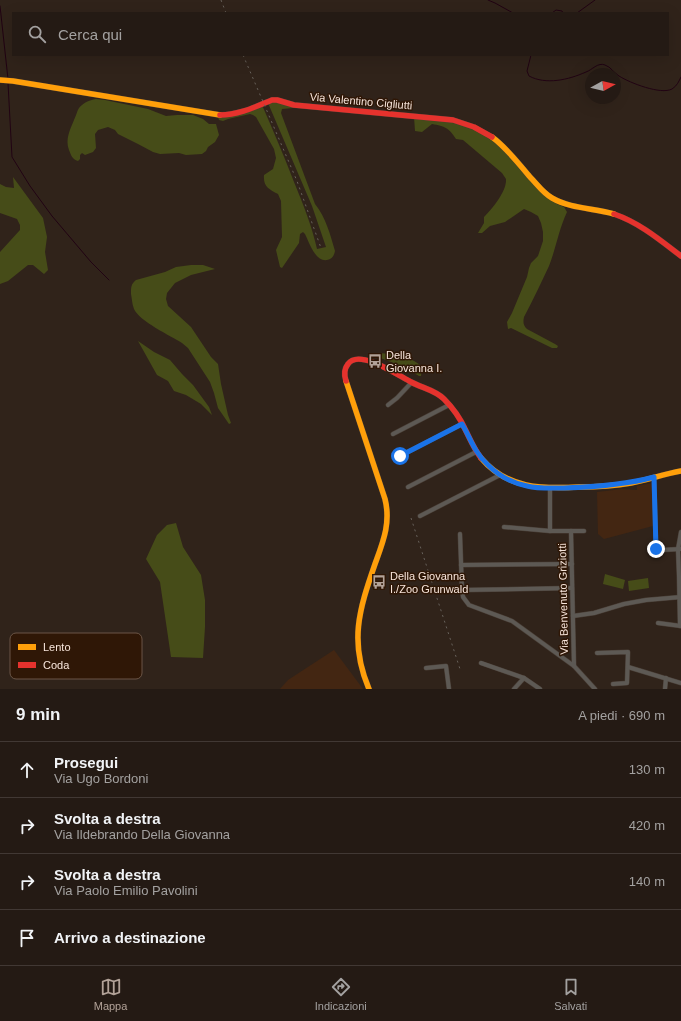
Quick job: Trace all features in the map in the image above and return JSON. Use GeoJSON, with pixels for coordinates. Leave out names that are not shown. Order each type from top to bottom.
{"type":"FeatureCollection","features":[{"type":"Feature","properties":{"kind":"street","name":"Via Valentino Cigliutti"},"geometry":{"type":"LineString","coordinates":[[5,80],[220,115],[231,115],[268,101],[277,100],[294,105],[464,122],[492,137],[514,158],[538,186],[553,198],[569,205],[607,212],[632,221],[655,235],[681,256]]}},
{"type":"Feature","properties":{"kind":"street"},"geometry":{"type":"LineString","coordinates":[[369,689],[359,656],[358,622],[363,599],[386,532],[387,515],[385,499],[346,380],[346,365],[350,361],[358,359],[388,369],[412,382],[436,392],[449,406],[462,424],[476,452],[500,475],[513,482],[527,486],[550,488],[589,487],[629,483],[681,471]]}},
{"type":"Feature","properties":{"kind":"street"},"geometry":{"type":"LineString","coordinates":[[388,406],[412,382]]}},
{"type":"Feature","properties":{"kind":"street"},"geometry":{"type":"LineString","coordinates":[[393,434],[449,406]]}},
{"type":"Feature","properties":{"kind":"street"},"geometry":{"type":"LineString","coordinates":[[400,456],[462,424]]}},
{"type":"Feature","properties":{"kind":"street"},"geometry":{"type":"LineString","coordinates":[[408,487],[476,452]]}},
{"type":"Feature","properties":{"kind":"street"},"geometry":{"type":"LineString","coordinates":[[420,516],[500,475]]}},
{"type":"Feature","properties":{"kind":"street"},"geometry":{"type":"LineString","coordinates":[[654,477],[656,549],[679,549]]}},
{"type":"Feature","properties":{"kind":"street"},"geometry":{"type":"LineString","coordinates":[[550,488],[550,531]]}},
{"type":"Feature","properties":{"kind":"street","name":"Via Benvenuto Griziotti"},"geometry":{"type":"LineString","coordinates":[[504,527],[550,531],[584,531]]}},
{"type":"Feature","properties":{"kind":"street","name":"Via Benvenuto Griziotti"},"geometry":{"type":"LineString","coordinates":[[571,531],[574,666]]}},
{"type":"Feature","properties":{"kind":"street"},"geometry":{"type":"LineString","coordinates":[[658,623],[680,626],[679,549],[681,532]]}},
{"type":"Feature","properties":{"kind":"street"},"geometry":{"type":"LineString","coordinates":[[460,534],[462,590],[463,597],[469,604],[512,621],[574,666],[595,689]]}},
{"type":"Feature","properties":{"kind":"street"},"geometry":{"type":"LineString","coordinates":[[461,565],[572,564]]}},
{"type":"Feature","properties":{"kind":"street"},"geometry":{"type":"LineString","coordinates":[[462,590],[572,588]]}},
{"type":"Feature","properties":{"kind":"street"},"geometry":{"type":"LineString","coordinates":[[573,616],[646,600],[680,597]]}},
{"type":"Feature","properties":{"kind":"street"},"geometry":{"type":"LineString","coordinates":[[597,653],[628,652],[627,683],[613,684]]}},
{"type":"Feature","properties":{"kind":"street"},"geometry":{"type":"LineString","coordinates":[[481,663],[524,678],[540,689]]}},
{"type":"Feature","properties":{"kind":"street"},"geometry":{"type":"LineString","coordinates":[[426,668],[446,666],[449,689]]}},
{"type":"Feature","properties":{"kind":"street"},"geometry":{"type":"LineString","coordinates":[[628,667],[681,683]]}},
{"type":"Feature","properties":{"kind":"street"},"geometry":{"type":"LineString","coordinates":[[514,689],[524,678]]}},
{"type":"Feature","properties":{"kind":"street"},"geometry":{"type":"LineString","coordinates":[[666,678],[666,689]]}},
{"type":"Feature","properties":{"kind":"shaded area"},"geometry":{"type":"Polygon","coordinates":[[[652,483],[653,526],[604,539],[598,534],[597,492],[622,489],[637,490],[637,486],[652,483]]]}},
{"type":"Feature","properties":{"kind":"shaded area"},"geometry":{"type":"Polygon","coordinates":[[[334,650],[363,689],[280,689],[288,680],[334,650]]]}},
{"type":"Feature","properties":{"kind":"green space"},"geometry":{"type":"Polygon","coordinates":[[[96,99],[148,109],[166,116],[193,115],[203,119],[209,124],[216,124],[219,135],[215,142],[202,154],[160,154],[153,152],[118,134],[115,130],[108,127],[98,130],[95,134],[96,148],[93,152],[85,155],[82,153],[78,161],[73,158],[69,150],[68,135],[79,108],[86,102],[96,99]]]}},
{"type":"Feature","properties":{"kind":"green space"},"geometry":{"type":"Polygon","coordinates":[[[278,102],[293,107],[282,109],[281,113],[315,204],[327,226],[335,251],[329,260],[319,258],[313,251],[303,232],[300,234],[299,243],[282,268],[280,267],[276,250],[282,237],[281,201],[278,194],[267,187],[264,182],[264,175],[273,169],[276,158],[274,149],[256,117],[253,115],[250,114],[223,121],[219,120],[218,117],[262,105],[304,207],[313,232],[317,249],[326,247],[312,206],[268,103],[278,102]]]}},
{"type":"Feature","properties":{"kind":"green space"},"geometry":{"type":"Polygon","coordinates":[[[414,117],[453,122],[473,128],[494,139],[544,194],[557,204],[564,207],[567,212],[549,266],[523,320],[527,329],[555,344],[558,346],[557,348],[552,348],[511,328],[508,329],[507,322],[527,277],[531,263],[538,256],[543,241],[543,232],[538,216],[524,209],[505,222],[490,226],[482,233],[478,233],[484,223],[484,217],[495,205],[502,194],[506,184],[506,179],[502,173],[463,140],[456,139],[446,128],[432,124],[422,132],[415,131],[414,117]]]}},
{"type":"Feature","properties":{"kind":"green space"},"geometry":{"type":"Polygon","coordinates":[[[13,177],[43,218],[47,237],[45,252],[48,270],[44,274],[33,265],[28,265],[8,281],[0,284],[0,252],[20,230],[20,225],[17,219],[0,213],[0,184],[6,187],[14,188],[13,177]]]}},
{"type":"Feature","properties":{"kind":"green space"},"geometry":{"type":"Polygon","coordinates":[[[203,265],[215,269],[191,275],[175,283],[167,293],[166,299],[168,306],[191,327],[211,357],[218,364],[221,384],[231,423],[229,424],[218,408],[210,382],[188,348],[142,318],[137,314],[133,305],[131,288],[136,280],[165,272],[176,267],[203,265]]]}},
{"type":"Feature","properties":{"kind":"green space"},"geometry":{"type":"Polygon","coordinates":[[[138,341],[154,352],[170,360],[193,385],[209,407],[212,415],[201,404],[186,395],[174,391],[168,381],[157,375],[138,341]]]}},
{"type":"Feature","properties":{"kind":"green space"},"geometry":{"type":"Polygon","coordinates":[[[369,354],[392,354],[412,360],[422,367],[421,376],[402,366],[369,354]]]}},
{"type":"Feature","properties":{"kind":"green space"},"geometry":{"type":"Polygon","coordinates":[[[176,523],[183,547],[201,575],[205,600],[203,658],[171,657],[160,582],[146,559],[157,535],[167,525],[176,523]]]}},
{"type":"Feature","properties":{"kind":"green space"},"geometry":{"type":"Polygon","coordinates":[[[605,574],[625,580],[623,589],[603,584],[605,574]]]}},
{"type":"Feature","properties":{"kind":"green space"},"geometry":{"type":"Polygon","coordinates":[[[648,578],[649,588],[629,591],[628,581],[648,578]]]}},
{"type":"Feature","properties":{"kind":"waterway"},"geometry":{"type":"LineString","coordinates":[[488,0],[511,12]]}},
{"type":"Feature","properties":{"kind":"waterway"},"geometry":{"type":"LineString","coordinates":[[578,12],[595,0]]}},
{"type":"Feature","properties":{"kind":"waterway"},"geometry":{"type":"LineString","coordinates":[[0,6],[8,79]]}},
{"type":"Feature","properties":{"kind":"waterway"},"geometry":{"type":"LineString","coordinates":[[553,12],[556,10],[562,12]]}},
{"type":"Feature","properties":{"kind":"waterway"},"geometry":{"type":"LineString","coordinates":[[531,56],[527,71],[529,76],[536,79],[550,81],[579,75],[597,65],[602,64],[609,67],[617,75],[624,79],[653,89],[672,89],[677,85],[681,77]]}},
{"type":"Feature","properties":{"kind":"waterway"},"geometry":{"type":"LineString","coordinates":[[8,83],[12,157],[30,186],[52,216],[91,262],[109,280]]}},
{"type":"Feature","properties":{"kind":"railway"},"geometry":{"type":"LineString","coordinates":[[221,0],[226,12]]}},
{"type":"Feature","properties":{"kind":"railway"},"geometry":{"type":"LineString","coordinates":[[243,56],[297,181],[321,248]]}},
{"type":"Feature","properties":{"kind":"railway"},"geometry":{"type":"LineString","coordinates":[[411,518],[460,669]]}},
{"type":"Feature","properties":{"kind":"traffic: slow"},"geometry":{"type":"LineString","coordinates":[[0,80],[220,115]]}},
{"type":"Feature","properties":{"kind":"traffic: slow"},"geometry":{"type":"LineString","coordinates":[[492,137],[507,151],[543,191],[552,198],[559,202],[614,214]]}},
{"type":"Feature","properties":{"kind":"traffic: slow"},"geometry":{"type":"LineString","coordinates":[[346,381],[387,508],[387,524],[381,548],[364,596],[358,626],[359,656],[369,689]]}},
{"type":"Feature","properties":{"kind":"traffic: slow"},"geometry":{"type":"LineString","coordinates":[[481,458],[502,476],[526,485],[552,488],[618,485],[681,471]]}},
{"type":"Feature","properties":{"kind":"traffic: jam"},"geometry":{"type":"LineString","coordinates":[[220,115],[240,112],[272,100],[277,100],[294,105],[453,120],[474,127],[492,137]]}},
{"type":"Feature","properties":{"kind":"traffic: jam"},"geometry":{"type":"LineString","coordinates":[[614,214],[641,227],[681,256]]}},
{"type":"Feature","properties":{"kind":"traffic: jam"},"geometry":{"type":"LineString","coordinates":[[346,381],[345,372],[348,364],[353,360],[361,359],[389,369],[411,382],[437,393],[456,413],[474,448],[481,458]]}},
{"type":"Feature","properties":{"kind":"place","name":"Della Giovanna I."},"geometry":{"type":"Point","coordinates":[375,361]}},
{"type":"Feature","properties":{"kind":"place","name":"Della Giovanna I./Zoo Grunwald"},"geometry":{"type":"Point","coordinates":[379,582]}},
{"type":"Feature","properties":{"kind":"route"},"geometry":{"type":"LineString","coordinates":[[400,456],[462,424],[476,452],[488,465],[504,478],[527,486],[550,488],[589,487],[629,483],[654,477],[656,549]]}}]}
